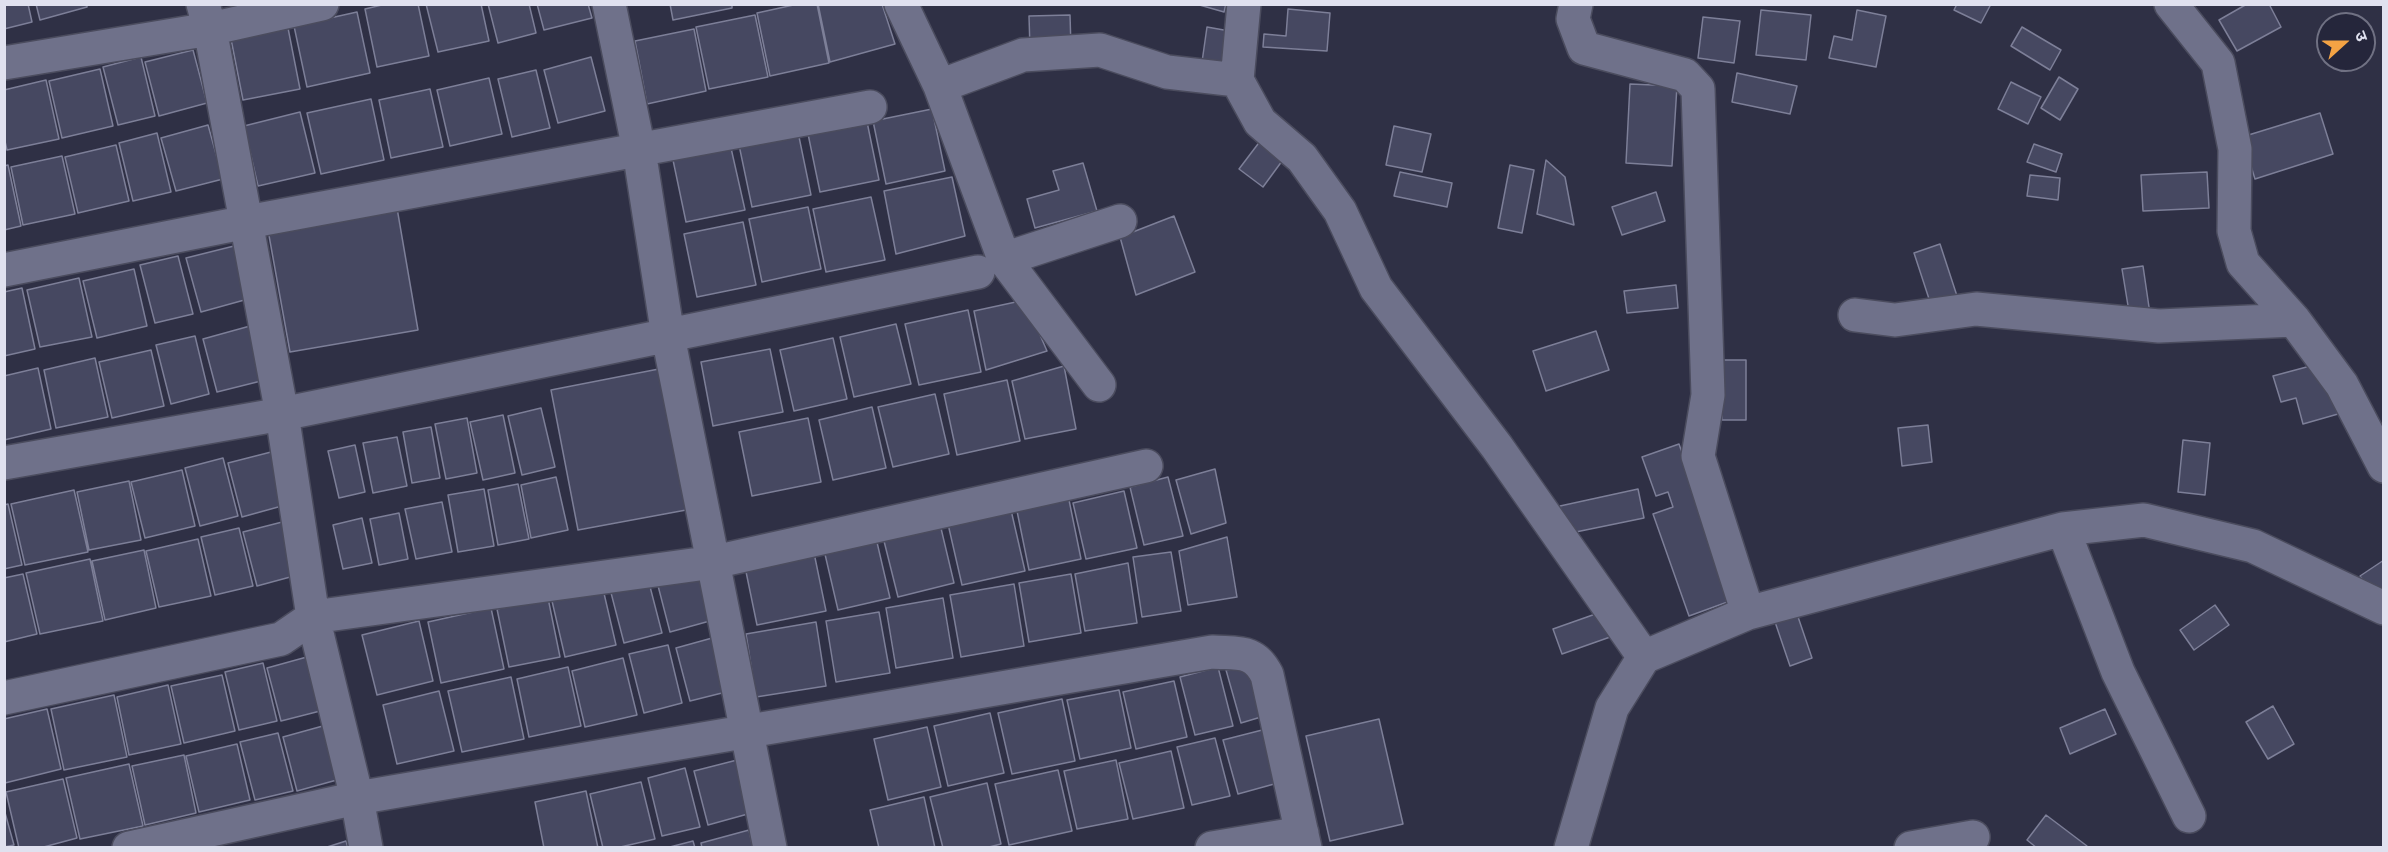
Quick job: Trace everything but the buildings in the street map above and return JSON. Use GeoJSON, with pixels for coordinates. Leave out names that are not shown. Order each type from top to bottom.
{"type":"FeatureCollection","features":[{"type":"Feature","properties":{"kind":"street"},"geometry":{"type":"LineString","coordinates":[[4,63],[206,17],[322,4]]}},
{"type":"Feature","properties":{"kind":"street"},"geometry":{"type":"LineString","coordinates":[[609,4],[639,150],[668,336],[770,848]]}},
{"type":"Feature","properties":{"kind":"street"},"geometry":{"type":"LineString","coordinates":[[901,4],[940,86],[991,266],[1099,385]]}},
{"type":"Feature","properties":{"kind":"street"},"geometry":{"type":"LineString","coordinates":[[1244,4],[1237,80],[1260,122],[1302,159],[1340,211],[1376,288],[1465,408],[1497,447],[1644,657]]}},
{"type":"Feature","properties":{"kind":"street"},"geometry":{"type":"LineString","coordinates":[[1576,4],[1573,19],[1584,48],[1685,75],[1698,89],[1708,395],[1698,456],[1748,613]]}},
{"type":"Feature","properties":{"kind":"street"},"geometry":{"type":"LineString","coordinates":[[2171,4],[2218,63],[2235,149],[2234,231],[2243,264],[2294,320],[2342,385],[2382,457]]}},
{"type":"Feature","properties":{"kind":"street"},"geometry":{"type":"LineString","coordinates":[[206,17],[248,222],[282,414],[313,617],[357,798],[366,848]]}},
{"type":"Feature","properties":{"kind":"street"},"geometry":{"type":"LineString","coordinates":[[940,86],[1023,55],[1100,50],[1167,72],[1237,80]]}},
{"type":"Feature","properties":{"kind":"street"},"geometry":{"type":"LineString","coordinates":[[4,270],[248,222],[870,107]]}},
{"type":"Feature","properties":{"kind":"street"},"geometry":{"type":"LineString","coordinates":[[4,463],[282,414],[668,336],[991,266],[1120,221]]}},
{"type":"Feature","properties":{"kind":"street"},"geometry":{"type":"LineString","coordinates":[[1855,315],[1895,320],[1976,309],[2159,326],[2294,320]]}},
{"type":"Feature","properties":{"kind":"street"},"geometry":{"type":"LineString","coordinates":[[4,698],[281,639],[313,617],[714,562],[1146,466]]}},
{"type":"Feature","properties":{"kind":"street"},"geometry":{"type":"LineString","coordinates":[[1571,848],[1612,708],[1644,657],[1748,613],[2063,529],[2144,520],[2253,546],[2384,608]]}},
{"type":"Feature","properties":{"kind":"street"},"geometry":{"type":"LineString","coordinates":[[2063,529],[2118,672],[2189,816]]}},
{"type":"Feature","properties":{"kind":"street"},"geometry":{"type":"LineString","coordinates":[[129,848],[357,798],[748,730],[1212,652],[1252,656],[1261,664],[1267,675],[1304,840],[1212,848]]}},
{"type":"Feature","properties":{"kind":"street"},"geometry":{"type":"LineString","coordinates":[[1911,848],[1973,837]]}}]}
